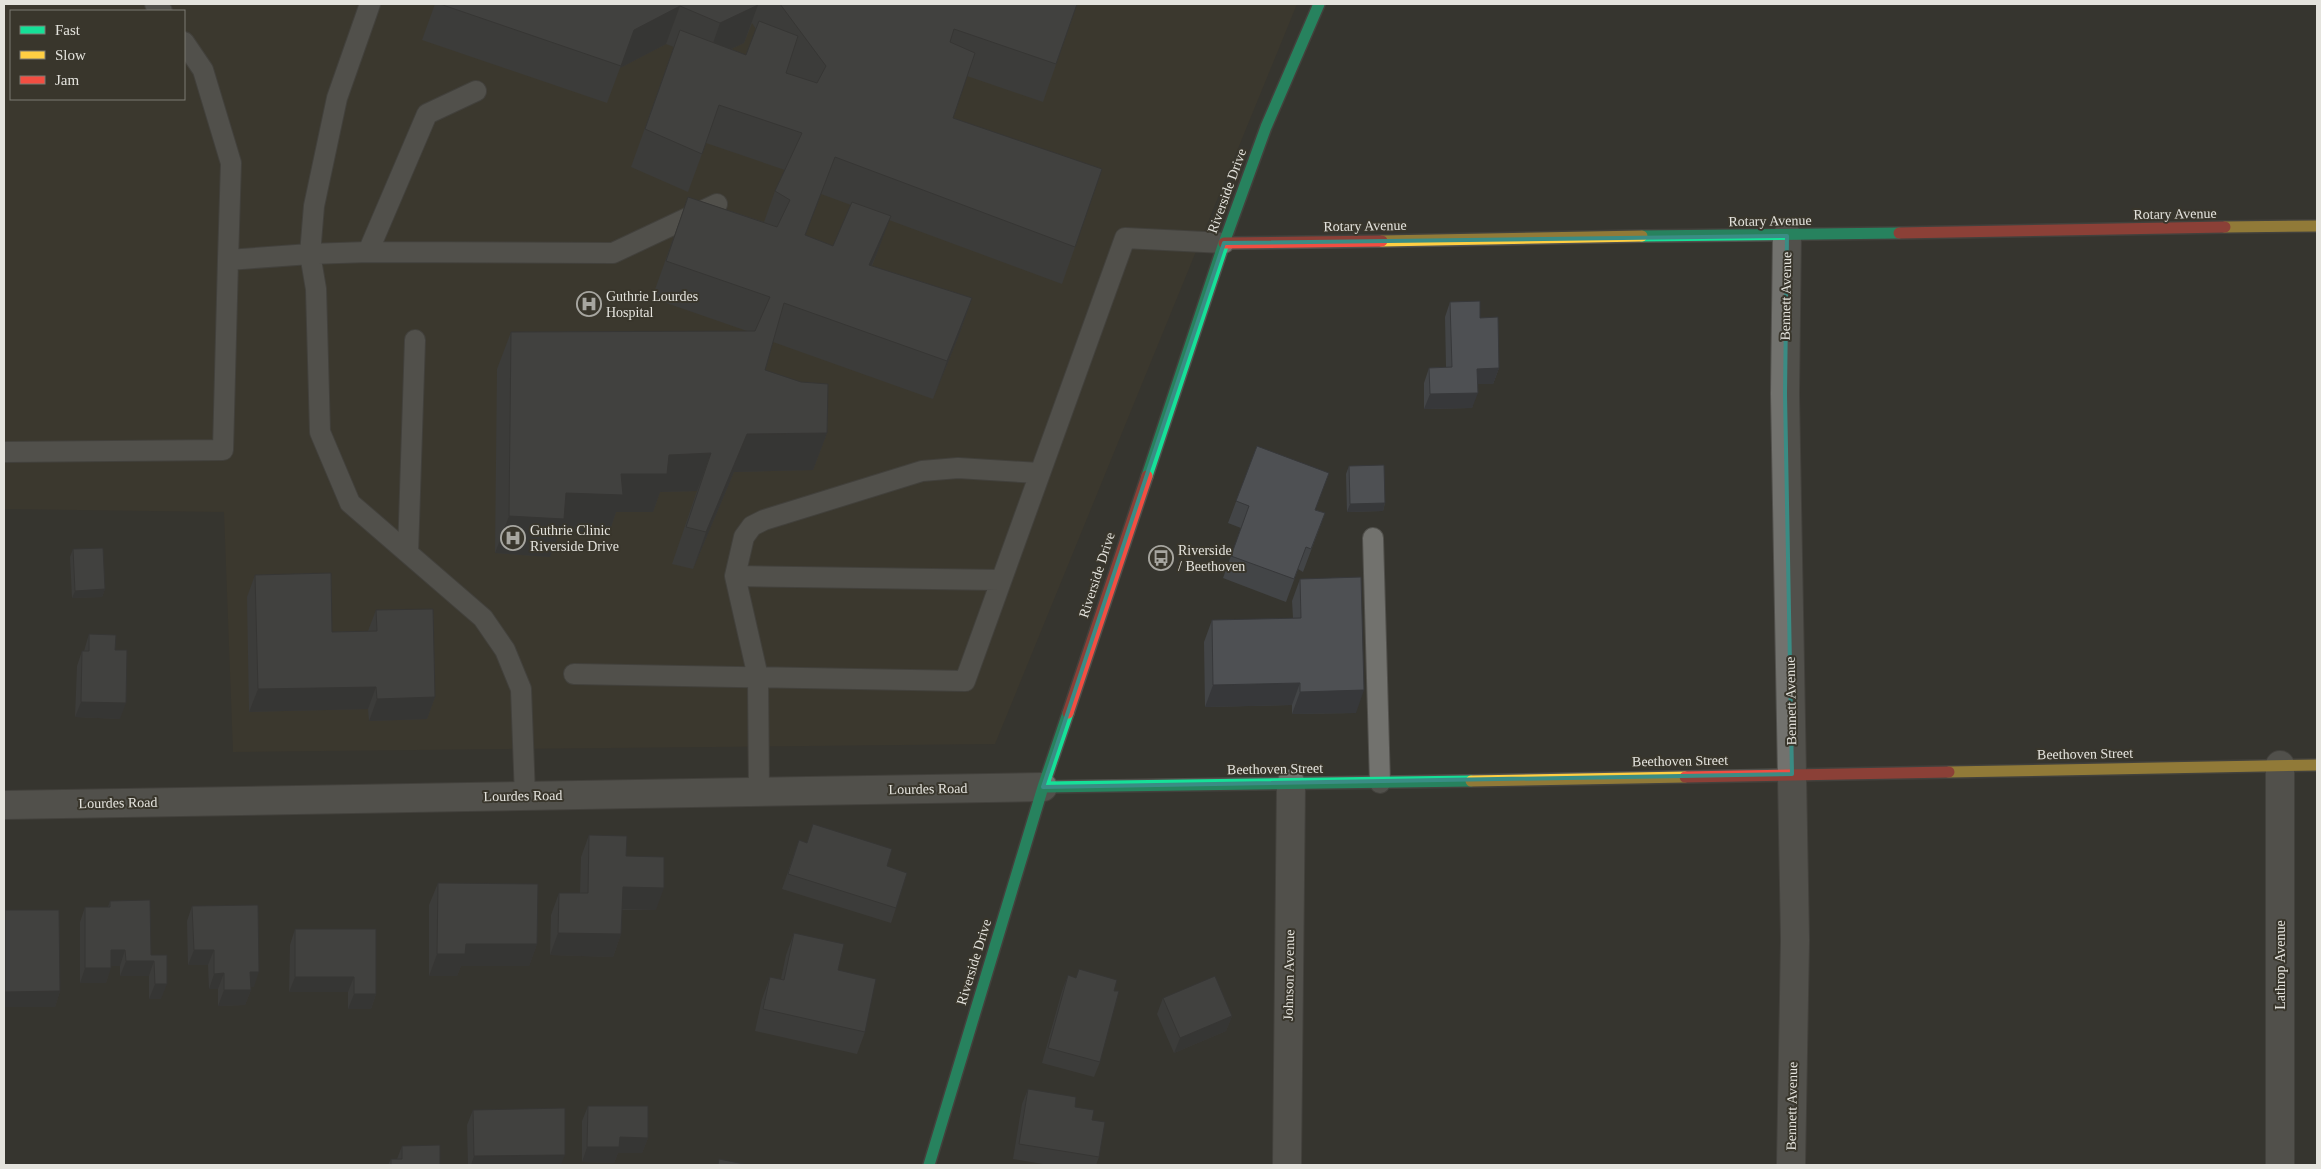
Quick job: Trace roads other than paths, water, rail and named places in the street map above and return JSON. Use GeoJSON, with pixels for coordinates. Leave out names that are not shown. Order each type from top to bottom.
{"type":"FeatureCollection","features":[{"type":"Feature","properties":{"kind":"street","name":"Riverside Drive"},"geometry":{"type":"LineString","coordinates":[[929,1165],[1043,787],[1224,243],[1266,127],[1319,4]]}},
{"type":"Feature","properties":{"kind":"street","name":"Rotary Avenue"},"geometry":{"type":"LineString","coordinates":[[1224,243],[1787,236],[2317,226]]}},
{"type":"Feature","properties":{"kind":"street","name":"Bennett Avenue"},"geometry":{"type":"LineString","coordinates":[[1787,236],[1785,394],[1795,940],[1791,1165]]}},
{"type":"Feature","properties":{"kind":"street","name":"Beethoven Street"},"geometry":{"type":"LineString","coordinates":[[1043,787],[2317,764]]}},
{"type":"Feature","properties":{"kind":"street","name":"Lathrop Avenue"},"geometry":{"type":"LineString","coordinates":[[2280,765],[2280,1165]]}},
{"type":"Feature","properties":{"kind":"street","name":"Johnson Avenue"},"geometry":{"type":"LineString","coordinates":[[1287,1165],[1291,784]]}},
{"type":"Feature","properties":{"kind":"street","name":"Lourdes Road"},"geometry":{"type":"LineString","coordinates":[[4,805],[1043,787]]}},
{"type":"Feature","properties":{"kind":"lane"},"geometry":{"type":"LineString","coordinates":[[370,4],[337,98],[314,206],[310,254],[316,289],[320,432],[350,503],[482,618],[505,650],[521,690],[525,796]]}},
{"type":"Feature","properties":{"kind":"lane"},"geometry":{"type":"LineString","coordinates":[[4,452],[223,450],[231,163],[203,70],[185,43]]}},
{"type":"Feature","properties":{"kind":"lane"},"geometry":{"type":"LineString","coordinates":[[368,252],[427,114],[476,91]]}},
{"type":"Feature","properties":{"kind":"lane"},"geometry":{"type":"LineString","coordinates":[[228,260],[368,252],[613,253],[718,204]]}},
{"type":"Feature","properties":{"kind":"lane"},"geometry":{"type":"LineString","coordinates":[[574,674],[964,681],[1038,473],[1126,238],[1224,243]]}},
{"type":"Feature","properties":{"kind":"lane"},"geometry":{"type":"LineString","coordinates":[[408,553],[415,340]]}},
{"type":"Feature","properties":{"kind":"lane"},"geometry":{"type":"LineString","coordinates":[[759,793],[758,677],[735,576],[744,537],[752,526],[764,520],[922,471],[958,468],[1038,473]]}},
{"type":"Feature","properties":{"kind":"lane"},"geometry":{"type":"LineString","coordinates":[[1373,538],[1380,782]]}},
{"type":"Feature","properties":{"kind":"lane"},"geometry":{"type":"LineString","coordinates":[[735,576],[1000,580]]}},
{"type":"Feature","properties":{"kind":"place","name":"Guthrie Lourdes Hospital"},"geometry":{"type":"Point","coordinates":[589,304]}},
{"type":"Feature","properties":{"kind":"place","name":"Guthrie Clinic Riverside Drive"},"geometry":{"type":"Point","coordinates":[513,538]}},
{"type":"Feature","properties":{"kind":"place","name":"Riverside / Beethoven"},"geometry":{"type":"Point","coordinates":[1161,558]}}]}
